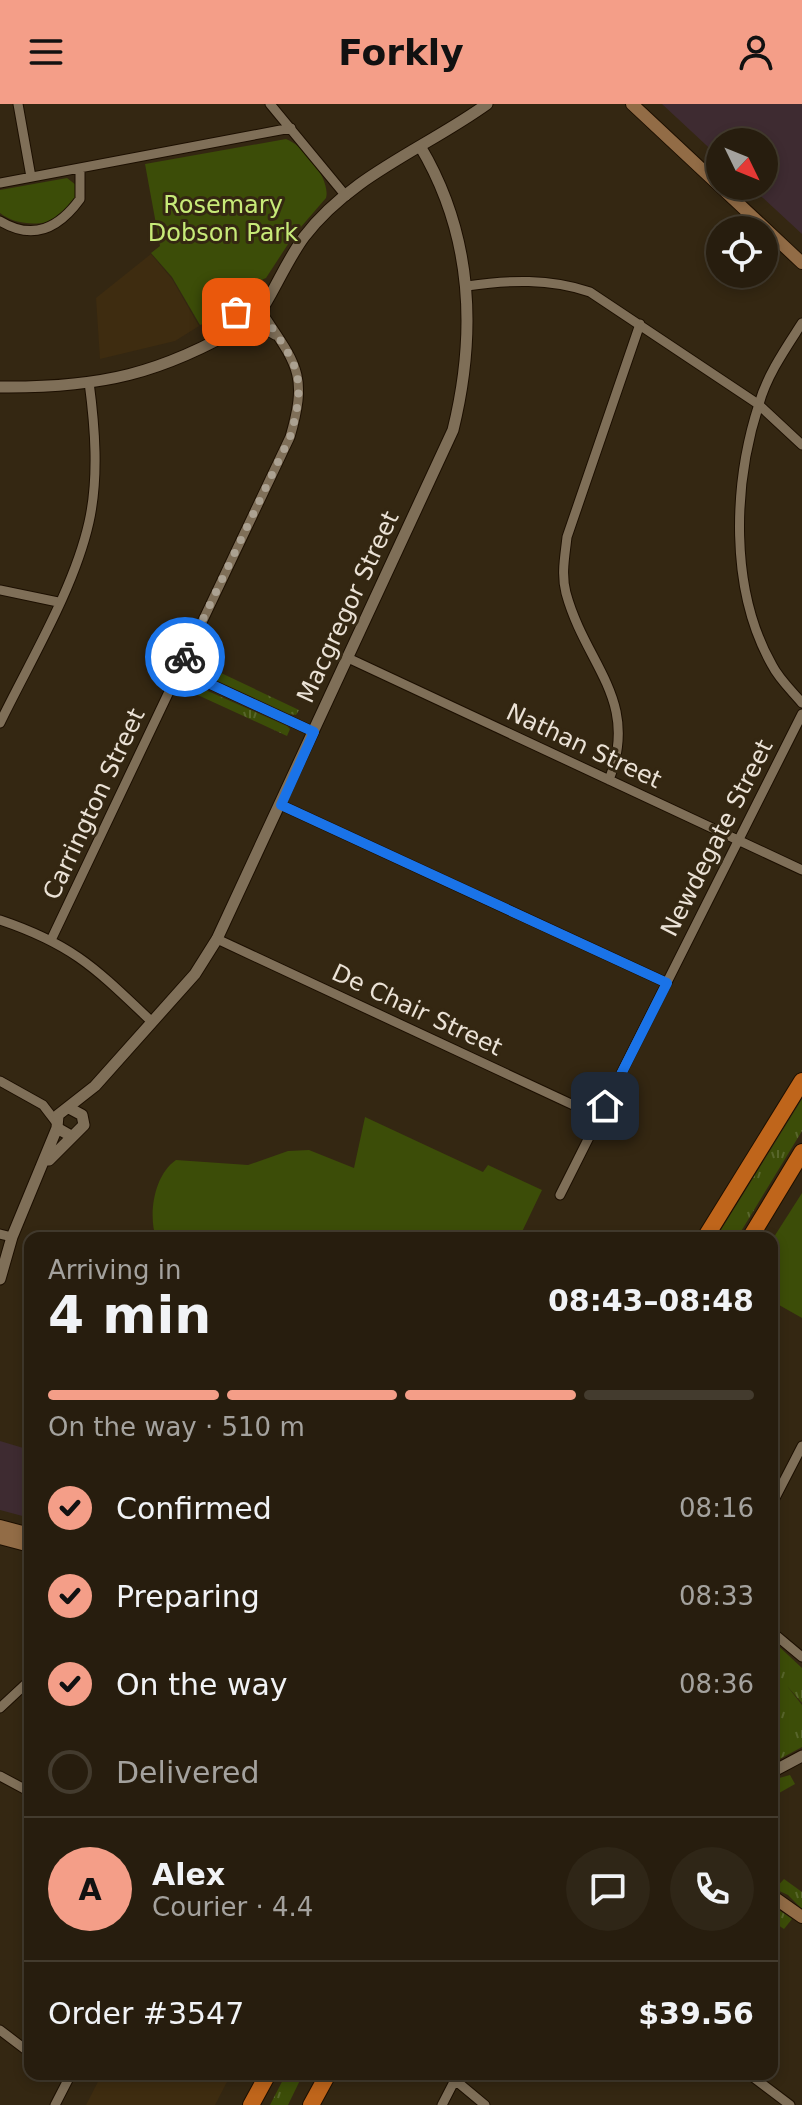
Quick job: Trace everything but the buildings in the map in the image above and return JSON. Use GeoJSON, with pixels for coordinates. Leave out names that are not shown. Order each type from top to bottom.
{"type":"FeatureCollection","features":[{"type":"Feature","properties":{"kind":"highway"},"geometry":{"type":"LineString","coordinates":[[709,1232],[802,1081]]}},
{"type":"Feature","properties":{"kind":"highway"},"geometry":{"type":"LineString","coordinates":[[754,1232],[802,1152]]}},
{"type":"Feature","properties":{"kind":"highway"},"geometry":{"type":"LineString","coordinates":[[244,2105],[254,2080]]}},
{"type":"Feature","properties":{"kind":"highway"},"geometry":{"type":"LineString","coordinates":[[251,2105],[265,2080]]}},
{"type":"Feature","properties":{"kind":"highway"},"geometry":{"type":"LineString","coordinates":[[300,2105],[312,2080]]}},
{"type":"Feature","properties":{"kind":"highway"},"geometry":{"type":"LineString","coordinates":[[311,2105],[325,2080]]}},
{"type":"Feature","properties":{"kind":"main road"},"geometry":{"type":"LineString","coordinates":[[632,104],[802,263]]}},
{"type":"Feature","properties":{"kind":"main road"},"geometry":{"type":"LineString","coordinates":[[0,1526],[24,1532]]}},
{"type":"Feature","properties":{"kind":"main road"},"geometry":{"type":"LineString","coordinates":[[0,1538],[24,1544]]}},
{"type":"Feature","properties":{"kind":"main road"},"geometry":{"type":"LineString","coordinates":[[778,1900],[802,1917]]}},
{"type":"Feature","properties":{"kind":"street"},"geometry":{"type":"LineString","coordinates":[[18,104],[31,177]]}},
{"type":"Feature","properties":{"kind":"street"},"geometry":{"type":"LineString","coordinates":[[270,104],[346,196]]}},
{"type":"Feature","properties":{"kind":"street"},"geometry":{"type":"LineString","coordinates":[[0,387],[89,382],[141,374],[171,364],[257,317],[304,237],[346,196],[487,104]]}},
{"type":"Feature","properties":{"kind":"street"},"geometry":{"type":"LineString","coordinates":[[0,183],[291,128]]}},
{"type":"Feature","properties":{"kind":"street","name":"Macgregor Street"},"geometry":{"type":"LineString","coordinates":[[57,1125],[68,1109],[95,1086],[195,974],[217,939],[453,430],[468,353],[467,286],[455,225],[420,146]]}},
{"type":"Feature","properties":{"kind":"street"},"geometry":{"type":"LineString","coordinates":[[0,221],[25,232],[56,225],[80,199],[80,170]]}},
{"type":"Feature","properties":{"kind":"street"},"geometry":{"type":"LineString","coordinates":[[221,336],[236,312],[239,300],[280,275]]}},
{"type":"Feature","properties":{"kind":"street"},"geometry":{"type":"LineString","coordinates":[[467,286],[513,281],[569,285],[590,292],[758,404],[802,445]]}},
{"type":"Feature","properties":{"kind":"street"},"geometry":{"type":"LineString","coordinates":[[250,295],[259,298],[257,317]]}},
{"type":"Feature","properties":{"kind":"street"},"geometry":{"type":"LineString","coordinates":[[236,312],[257,317]]}},
{"type":"Feature","properties":{"kind":"street","name":"Carrington Street"},"geometry":{"type":"LineString","coordinates":[[52,938],[290,437],[298,408],[300,383],[292,355],[257,317]]}},
{"type":"Feature","properties":{"kind":"street"},"geometry":{"type":"LineString","coordinates":[[802,323],[758,404],[742,469],[740,505],[747,591],[756,633],[773,668],[802,703]]}},
{"type":"Feature","properties":{"kind":"street"},"geometry":{"type":"LineString","coordinates":[[609,780],[621,738],[620,716],[576,620],[566,591],[563,565],[567,537],[640,324]]}},
{"type":"Feature","properties":{"kind":"street"},"geometry":{"type":"LineString","coordinates":[[0,723],[81,549],[93,496],[89,382]]}},
{"type":"Feature","properties":{"kind":"street"},"geometry":{"type":"LineString","coordinates":[[0,590],[58,602]]}},
{"type":"Feature","properties":{"kind":"street","name":"Nathan Street"},"geometry":{"type":"LineString","coordinates":[[348,658],[802,870]]}},
{"type":"Feature","properties":{"kind":"street"},"geometry":{"type":"LineString","coordinates":[[180,670],[314,732]]}},
{"type":"Feature","properties":{"kind":"street","name":"Newdegate Street"},"geometry":{"type":"LineString","coordinates":[[560,1195],[802,714]]}},
{"type":"Feature","properties":{"kind":"street"},"geometry":{"type":"LineString","coordinates":[[281,805],[667,983]]}},
{"type":"Feature","properties":{"kind":"street"},"geometry":{"type":"LineString","coordinates":[[0,920],[52,938],[94,966],[151,1021]]}},
{"type":"Feature","properties":{"kind":"street","name":"De Chair Street"},"geometry":{"type":"LineString","coordinates":[[217,939],[599,1117]]}},
{"type":"Feature","properties":{"kind":"street"},"geometry":{"type":"LineString","coordinates":[[0,1081],[43,1105],[68,1109],[82,1117]]}},
{"type":"Feature","properties":{"kind":"street","name":"Macgregor Street"},"geometry":{"type":"LineString","coordinates":[[71,1136],[82,1129],[82,1117],[95,1086]]}},
{"type":"Feature","properties":{"kind":"street"},"geometry":{"type":"LineString","coordinates":[[43,1105],[57,1125],[71,1136],[45,1165]]}},
{"type":"Feature","properties":{"kind":"street"},"geometry":{"type":"LineString","coordinates":[[0,1279],[6,1236],[45,1165],[57,1125]]}},
{"type":"Feature","properties":{"kind":"street"},"geometry":{"type":"LineString","coordinates":[[778,1494],[799,1461],[802,1446]]}},
{"type":"Feature","properties":{"kind":"street"},"geometry":{"type":"LineString","coordinates":[[778,1637],[802,1657]]}},
{"type":"Feature","properties":{"kind":"street"},"geometry":{"type":"LineString","coordinates":[[0,1708],[24,1686]]}},
{"type":"Feature","properties":{"kind":"street"},"geometry":{"type":"LineString","coordinates":[[778,1769],[801,1758]]}},
{"type":"Feature","properties":{"kind":"street"},"geometry":{"type":"LineString","coordinates":[[0,1776],[24,1789]]}},
{"type":"Feature","properties":{"kind":"street"},"geometry":{"type":"LineString","coordinates":[[0,2030],[24,2048]]}},
{"type":"Feature","properties":{"kind":"street"},"geometry":{"type":"LineString","coordinates":[[55,2105],[66,2080]]}},
{"type":"Feature","properties":{"kind":"street"},"geometry":{"type":"LineString","coordinates":[[442,2105],[455,2080]]}},
{"type":"Feature","properties":{"kind":"street"},"geometry":{"type":"LineString","coordinates":[[460,2080],[485,2105]]}},
{"type":"Feature","properties":{"kind":"street"},"geometry":{"type":"LineString","coordinates":[[757,2080],[790,2105]]}},
{"type":"Feature","properties":{"kind":"shaded area"},"geometry":{"type":"Polygon","coordinates":[[[662,104],[802,104],[802,234],[765,200],[778,200],[778,128],[706,128],[706,145],[662,104]]]}},
{"type":"Feature","properties":{"kind":"shaded area"},"geometry":{"type":"Polygon","coordinates":[[[151,254],[172,279],[199,326],[175,341],[100,359],[96,298],[151,254]]]}},
{"type":"Feature","properties":{"kind":"shaded area"},"geometry":{"type":"Polygon","coordinates":[[[0,1441],[24,1448],[24,1516],[0,1510],[0,1441]]]}},
{"type":"Feature","properties":{"kind":"shaded area"},"geometry":{"type":"Polygon","coordinates":[[[99,2080],[228,2080],[215,2105],[86,2105],[99,2080]]]}},
{"type":"Feature","properties":{"kind":"green space","name":"Rosemary Dobson Park"},"geometry":{"type":"Polygon","coordinates":[[[286,139],[315,164],[325,182],[326,198],[294,235],[266,278],[239,290],[232,297],[226,316],[200,325],[172,277],[151,253],[160,246],[145,164],[286,139]]]}},
{"type":"Feature","properties":{"kind":"green space"},"geometry":{"type":"Polygon","coordinates":[[[67,178],[76,185],[75,199],[61,217],[49,222],[23,223],[0,213],[0,190],[67,178]]]}},
{"type":"Feature","properties":{"kind":"green space"},"geometry":{"type":"Polygon","coordinates":[[[202,664],[299,710],[296,715],[289,714],[209,677],[199,670],[202,664]]]}},
{"type":"Feature","properties":{"kind":"green space"},"geometry":{"type":"Polygon","coordinates":[[[192,684],[287,726],[290,729],[287,736],[189,691],[192,684]]]}},
{"type":"Feature","properties":{"kind":"green space"},"geometry":{"type":"Polygon","coordinates":[[[802,1099],[802,1131],[741,1232],[720,1232],[802,1099]]]}},
{"type":"Feature","properties":{"kind":"green space"},"geometry":{"type":"Polygon","coordinates":[[[365,1117],[483,1172],[488,1165],[542,1190],[522,1232],[155,1232],[153,1207],[158,1185],[162,1175],[176,1160],[248,1165],[288,1151],[309,1150],[354,1168],[365,1117]]]}},
{"type":"Feature","properties":{"kind":"green space"},"geometry":{"type":"Polygon","coordinates":[[[802,1193],[802,1318],[778,1304],[777,1232],[802,1193]]]}},
{"type":"Feature","properties":{"kind":"green space"},"geometry":{"type":"Polygon","coordinates":[[[778,1646],[802,1668],[802,1703],[787,1686],[802,1705],[802,1747],[778,1760],[778,1676],[778,1646]]]}},
{"type":"Feature","properties":{"kind":"green space"},"geometry":{"type":"Polygon","coordinates":[[[790,1775],[795,1784],[778,1794],[778,1778],[790,1775]]]}},
{"type":"Feature","properties":{"kind":"green space"},"geometry":{"type":"Polygon","coordinates":[[[784,1879],[802,1892],[802,1909],[788,1895],[778,1890],[784,1879]]]}},
{"type":"Feature","properties":{"kind":"green space"},"geometry":{"type":"Polygon","coordinates":[[[778,1909],[792,1919],[784,1929],[778,1925],[778,1909]]]}},
{"type":"Feature","properties":{"kind":"green space"},"geometry":{"type":"Polygon","coordinates":[[[283,2080],[300,2080],[288,2105],[270,2105],[283,2080]]]}},
{"type":"Feature","properties":{"kind":"way so far"},"geometry":{"type":"LineString","coordinates":[[185,657],[290,437],[298,408],[300,383],[292,355],[263,314],[257,322],[248,323],[241,320],[236,312]]}},
{"type":"Feature","properties":{"kind":"route"},"geometry":{"type":"LineString","coordinates":[[185,657],[180,670],[314,732],[281,805],[667,983],[605,1106]]}}]}
